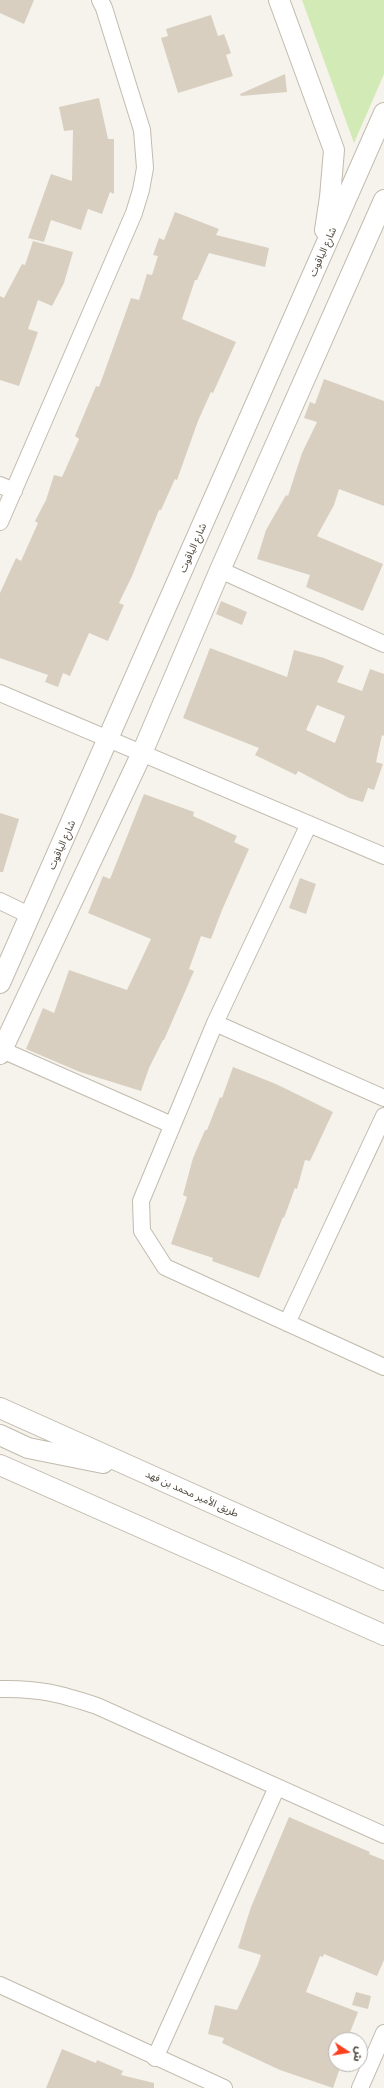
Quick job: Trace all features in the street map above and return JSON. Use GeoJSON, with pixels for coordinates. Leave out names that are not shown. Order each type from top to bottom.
{"type":"FeatureCollection","features":[{"type":"Feature","properties":{"kind":"street"},"geometry":{"type":"LineString","coordinates":[[0,522],[7,488],[134,213],[141,190],[145,168],[142,130],[104,8],[100,0]]}},
{"type":"Feature","properties":{"kind":"street"},"geometry":{"type":"LineString","coordinates":[[279,0],[334,150],[330,198],[320,258]]}},
{"type":"Feature","properties":{"kind":"street","name":"شارع الياقوت"},"geometry":{"type":"LineString","coordinates":[[0,983],[31,916],[384,113]]}},
{"type":"Feature","properties":{"kind":"street"},"geometry":{"type":"LineString","coordinates":[[172,1125],[1,1052],[142,753],[220,570],[384,200]]}},
{"type":"Feature","properties":{"kind":"street"},"geometry":{"type":"LineString","coordinates":[[220,570],[384,644]]}},
{"type":"Feature","properties":{"kind":"street"},"geometry":{"type":"LineString","coordinates":[[0,693],[384,856]]}},
{"type":"Feature","properties":{"kind":"street"},"geometry":{"type":"LineString","coordinates":[[309,824],[215,1023],[172,1125],[141,1201],[142,1231],[165,1267],[384,1367]]}},
{"type":"Feature","properties":{"kind":"street"},"geometry":{"type":"LineString","coordinates":[[0,901],[31,916]]}},
{"type":"Feature","properties":{"kind":"street"},"geometry":{"type":"LineString","coordinates":[[215,1023],[384,1098]]}},
{"type":"Feature","properties":{"kind":"street"},"geometry":{"type":"LineString","coordinates":[[287,1322],[384,1116]]}},
{"type":"Feature","properties":{"kind":"street","name":"طريق الأمير محمد بن فهد"},"geometry":{"type":"LineString","coordinates":[[3,1408],[384,1580]]}},
{"type":"Feature","properties":{"kind":"street"},"geometry":{"type":"LineString","coordinates":[[0,1435],[28,1448],[138,1470]]}},
{"type":"Feature","properties":{"kind":"street"},"geometry":{"type":"LineString","coordinates":[[0,1465],[384,1635]]}},
{"type":"Feature","properties":{"kind":"street"},"geometry":{"type":"LineString","coordinates":[[0,1689],[24,1688],[57,1693],[97,1706],[384,1835]]}},
{"type":"Feature","properties":{"kind":"street"},"geometry":{"type":"LineString","coordinates":[[155,2058],[277,1787]]}},
{"type":"Feature","properties":{"kind":"street"},"geometry":{"type":"LineString","coordinates":[[0,1985],[155,2058],[224,2088]]}},
{"type":"Feature","properties":{"kind":"street"},"geometry":{"type":"LineString","coordinates":[[360,2088],[384,2033]]}},
{"type":"Feature","properties":{"kind":"green space"},"geometry":{"type":"Polygon","coordinates":[[[302,0],[384,0],[384,74],[354,143],[302,0]]]}},
{"type":"Feature","properties":{"kind":"building"},"geometry":{"type":"Polygon","coordinates":[[[0,0],[34,0],[24,24],[0,13],[0,0]]]}},
{"type":"Feature","properties":{"kind":"building"},"geometry":{"type":"Polygon","coordinates":[[[211,15],[218,36],[224,34],[231,53],[226,55],[233,76],[178,93],[161,38],[168,36],[166,29],[211,15]]]}},
{"type":"Feature","properties":{"kind":"building"},"geometry":{"type":"Polygon","coordinates":[[[285,74],[287,92],[241,96],[240,94],[285,74]]]}},
{"type":"Feature","properties":{"kind":"building"},"geometry":{"type":"Polygon","coordinates":[[[99,98],[108,139],[114,139],[114,194],[110,192],[102,214],[88,209],[81,230],[51,220],[44,242],[28,238],[51,174],[72,181],[73,130],[64,131],[59,107],[99,98]]]}},
{"type":"Feature","properties":{"kind":"building"},"geometry":{"type":"Polygon","coordinates":[[[175,212],[219,229],[216,235],[269,248],[265,267],[209,253],[197,280],[195,280],[182,319],[236,342],[213,393],[211,392],[198,421],[177,480],[175,479],[161,510],[159,510],[132,576],[119,603],[124,605],[108,641],[89,633],[70,676],[63,673],[58,687],[45,682],[48,675],[0,658],[0,593],[16,558],[21,561],[38,523],[35,521],[46,500],[54,475],[62,477],[79,439],[75,436],[96,386],[99,387],[131,298],[139,300],[147,274],[152,275],[158,256],[153,255],[159,238],[164,240],[175,212]]]}},
{"type":"Feature","properties":{"kind":"building"},"geometry":{"type":"Polygon","coordinates":[[[33,241],[73,252],[64,283],[52,306],[38,300],[28,329],[38,332],[19,386],[0,380],[0,296],[4,298],[22,264],[25,265],[33,241]]]}},
{"type":"Feature","properties":{"kind":"building"},"geometry":{"type":"Polygon","coordinates":[[[324,379],[384,401],[384,506],[339,489],[334,505],[317,536],[383,564],[363,611],[306,587],[310,575],[257,559],[266,530],[286,495],[288,496],[302,453],[317,422],[304,418],[310,402],[315,404],[324,379]]]}},
{"type":"Feature","properties":{"kind":"building"},"geometry":{"type":"Polygon","coordinates":[[[221,601],[247,612],[242,625],[216,614],[221,601]]]}},
{"type":"Feature","properties":{"kind":"building"},"geometry":{"type":"Polygon","coordinates":[[[210,648],[287,677],[294,650],[324,658],[344,666],[337,682],[362,691],[370,669],[384,674],[384,736],[382,735],[376,762],[383,764],[374,790],[368,788],[363,802],[349,798],[298,771],[296,775],[255,755],[259,748],[183,718],[210,648]],[[317,705],[306,730],[335,743],[345,716],[317,705]]]}},
{"type":"Feature","properties":{"kind":"building"},"geometry":{"type":"Polygon","coordinates":[[[144,794],[194,812],[193,816],[237,836],[234,842],[249,849],[211,939],[201,936],[189,969],[194,971],[164,1040],[149,1068],[141,1091],[80,1072],[26,1049],[43,1008],[54,1013],[69,970],[127,990],[151,939],[88,913],[103,876],[110,879],[144,794]]]}},
{"type":"Feature","properties":{"kind":"building"},"geometry":{"type":"Polygon","coordinates":[[[0,813],[19,819],[3,872],[0,872],[0,813]]]}},
{"type":"Feature","properties":{"kind":"building"},"geometry":{"type":"Polygon","coordinates":[[[300,878],[316,884],[306,914],[289,908],[300,878]]]}},
{"type":"Feature","properties":{"kind":"building"},"geometry":{"type":"Polygon","coordinates":[[[233,1067],[276,1084],[333,1112],[310,1161],[305,1160],[297,1189],[295,1188],[259,1278],[212,1261],[213,1258],[171,1244],[187,1197],[183,1195],[193,1158],[205,1130],[207,1130],[220,1097],[222,1098],[233,1067]]]}},
{"type":"Feature","properties":{"kind":"building"},"geometry":{"type":"Polygon","coordinates":[[[289,1817],[370,1852],[369,1854],[384,1860],[384,1960],[377,1976],[324,1954],[323,1957],[320,1956],[306,1992],[358,2012],[350,2032],[328,2032],[328,2072],[339,2072],[333,2088],[280,2070],[222,2043],[224,2038],[208,2034],[215,2005],[237,2010],[258,1964],[261,1955],[238,1948],[251,1907],[289,1817]]]}},
{"type":"Feature","properties":{"kind":"building"},"geometry":{"type":"Polygon","coordinates":[[[356,1992],[371,1996],[368,2009],[352,2005],[356,1992]]]}},
{"type":"Feature","properties":{"kind":"building"},"geometry":{"type":"Polygon","coordinates":[[[62,2049],[96,2063],[97,2060],[123,2071],[121,2075],[154,2083],[154,2088],[46,2088],[62,2049]]]}}]}
